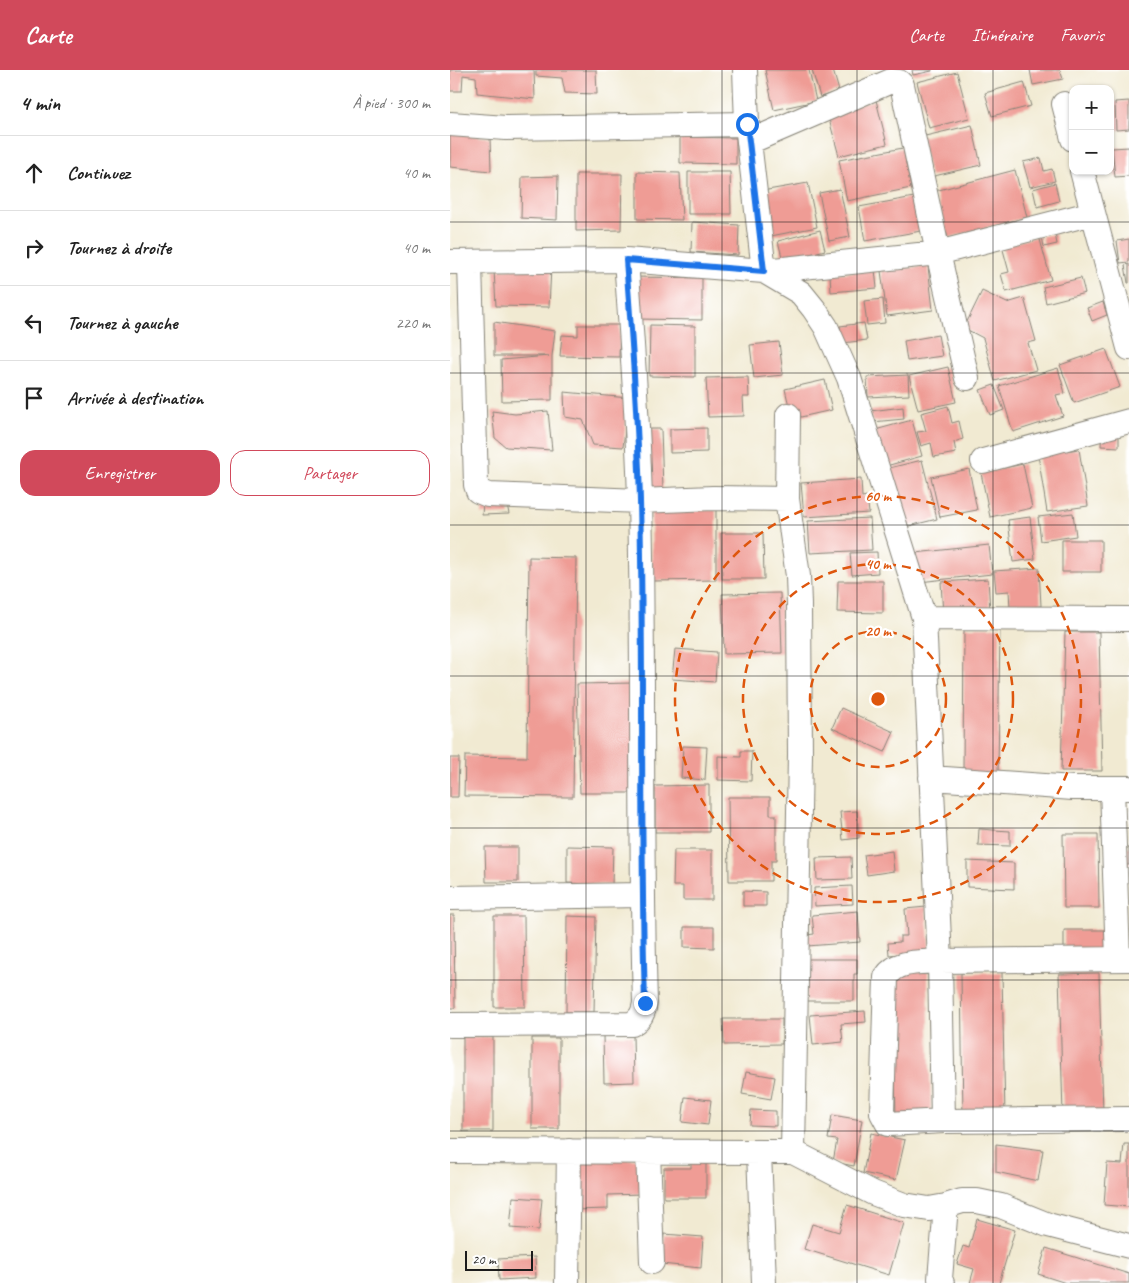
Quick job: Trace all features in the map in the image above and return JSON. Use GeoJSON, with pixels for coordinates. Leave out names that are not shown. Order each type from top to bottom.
{"type":"FeatureCollection","features":[{"type":"Feature","properties":{"kind":"street"},"geometry":{"type":"LineString","coordinates":[[745,70],[748,133],[764,271]]}},
{"type":"Feature","properties":{"kind":"street"},"geometry":{"type":"LineString","coordinates":[[450,124],[506,128],[748,133],[887,82],[899,82],[902,86],[967,378]]}},
{"type":"Feature","properties":{"kind":"street"},"geometry":{"type":"LineString","coordinates":[[1064,104],[1071,130]]}},
{"type":"Feature","properties":{"kind":"street"},"geometry":{"type":"LineString","coordinates":[[1083,175],[1129,348]]}},
{"type":"Feature","properties":{"kind":"street"},"geometry":{"type":"LineString","coordinates":[[787,499],[712,498],[640,502],[488,495],[478,491],[476,485],[460,263],[626,260],[764,271],[938,253],[1093,213]]}},
{"type":"Feature","properties":{"kind":"street"},"geometry":{"type":"LineString","coordinates":[[450,1025],[632,1024],[641,1019],[645,1003],[642,895],[640,502],[636,395],[626,260]]}},
{"type":"Feature","properties":{"kind":"street"},"geometry":{"type":"LineString","coordinates":[[764,271],[800,293],[814,309],[826,328],[850,378],[924,618],[940,961],[943,1121]]}},
{"type":"Feature","properties":{"kind":"street"},"geometry":{"type":"LineString","coordinates":[[788,415],[787,499],[798,576],[799,605],[800,765],[792,1152]]}},
{"type":"Feature","properties":{"kind":"street"},"geometry":{"type":"LineString","coordinates":[[983,461],[1129,421]]}},
{"type":"Feature","properties":{"kind":"street"},"geometry":{"type":"LineString","coordinates":[[924,618],[1129,619]]}},
{"type":"Feature","properties":{"kind":"street"},"geometry":{"type":"LineString","coordinates":[[931,778],[1073,788],[1121,788],[1123,959],[940,961],[903,964],[891,970],[886,977],[882,1113],[888,1124],[943,1121],[1129,1118]]}},
{"type":"Feature","properties":{"kind":"street"},"geometry":{"type":"LineString","coordinates":[[450,898],[642,895]]}},
{"type":"Feature","properties":{"kind":"street"},"geometry":{"type":"LineString","coordinates":[[450,1151],[792,1152],[873,1192],[904,1205],[928,1209],[962,1201],[1001,1206],[1048,1225],[1129,1246]]}},
{"type":"Feature","properties":{"kind":"street"},"geometry":{"type":"LineString","coordinates":[[566,1283],[569,1151]]}},
{"type":"Feature","properties":{"kind":"street"},"geometry":{"type":"LineString","coordinates":[[648,1151],[652,1262]]}},
{"type":"Feature","properties":{"kind":"street"},"geometry":{"type":"LineString","coordinates":[[759,1152],[764,1283]]}},
{"type":"Feature","properties":{"kind":"street"},"geometry":{"type":"LineString","coordinates":[[942,1283],[940,1278],[946,1206]]}},
{"type":"Feature","properties":{"kind":"building"},"geometry":{"type":"Polygon","coordinates":[[[450,70],[534,70],[535,99],[477,93],[476,77],[463,75],[462,91],[450,91],[450,70]]]}},
{"type":"Feature","properties":{"kind":"building"},"geometry":{"type":"Polygon","coordinates":[[[536,70],[596,70],[597,94],[565,93],[562,78],[536,76],[536,70]]]}},
{"type":"Feature","properties":{"kind":"building"},"geometry":{"type":"Polygon","coordinates":[[[765,70],[809,70],[816,101],[774,110],[765,70]]]}},
{"type":"Feature","properties":{"kind":"building"},"geometry":{"type":"Polygon","coordinates":[[[812,70],[833,70],[839,91],[820,97],[812,70]]]}},
{"type":"Feature","properties":{"kind":"building"},"geometry":{"type":"Polygon","coordinates":[[[912,70],[932,70],[932,71],[913,75],[912,70]]]}},
{"type":"Feature","properties":{"kind":"building"},"geometry":{"type":"Polygon","coordinates":[[[1030,70],[1060,70],[1063,79],[1033,85],[1030,70]]]}},
{"type":"Feature","properties":{"kind":"building"},"geometry":{"type":"Polygon","coordinates":[[[957,72],[969,118],[929,128],[917,82],[957,72]]]}},
{"type":"Feature","properties":{"kind":"building"},"geometry":{"type":"Polygon","coordinates":[[[1024,82],[1031,106],[992,116],[985,93],[1024,82]]]}},
{"type":"Feature","properties":{"kind":"building"},"geometry":{"type":"Polygon","coordinates":[[[876,100],[887,144],[839,156],[827,112],[876,100]]]}},
{"type":"Feature","properties":{"kind":"building"},"geometry":{"type":"Polygon","coordinates":[[[1129,101],[1129,129],[1116,130],[1115,102],[1129,101]]]}},
{"type":"Feature","properties":{"kind":"building"},"geometry":{"type":"Polygon","coordinates":[[[972,125],[981,165],[930,177],[921,137],[972,125]]]}},
{"type":"Feature","properties":{"kind":"building"},"geometry":{"type":"Polygon","coordinates":[[[450,132],[490,138],[491,171],[450,167],[450,132]]]}},
{"type":"Feature","properties":{"kind":"building"},"geometry":{"type":"Polygon","coordinates":[[[680,137],[736,138],[736,164],[680,163],[680,137]]]}},
{"type":"Feature","properties":{"kind":"building"},"geometry":{"type":"Polygon","coordinates":[[[1129,147],[1129,176],[1115,177],[1114,148],[1129,147]]]}},
{"type":"Feature","properties":{"kind":"building"},"geometry":{"type":"Polygon","coordinates":[[[903,148],[911,188],[847,201],[839,160],[903,148]]]}},
{"type":"Feature","properties":{"kind":"building"},"geometry":{"type":"Polygon","coordinates":[[[1041,158],[1044,171],[1052,169],[1055,181],[1030,187],[1023,162],[1041,158]]]}},
{"type":"Feature","properties":{"kind":"building"},"geometry":{"type":"Polygon","coordinates":[[[1015,170],[1027,217],[948,238],[935,191],[1015,170]]]}},
{"type":"Feature","properties":{"kind":"building"},"geometry":{"type":"Polygon","coordinates":[[[637,172],[680,173],[682,220],[637,219],[637,172]]]}},
{"type":"Feature","properties":{"kind":"building"},"geometry":{"type":"Polygon","coordinates":[[[688,172],[730,172],[731,214],[688,214],[688,172]]]}},
{"type":"Feature","properties":{"kind":"building"},"geometry":{"type":"Polygon","coordinates":[[[576,174],[622,174],[621,230],[576,231],[576,174]]]}},
{"type":"Feature","properties":{"kind":"building"},"geometry":{"type":"Polygon","coordinates":[[[558,176],[557,220],[521,218],[522,177],[558,176]]]}},
{"type":"Feature","properties":{"kind":"building"},"geometry":{"type":"Polygon","coordinates":[[[808,183],[817,227],[771,236],[762,191],[808,183]]]}},
{"type":"Feature","properties":{"kind":"building"},"geometry":{"type":"Polygon","coordinates":[[[1055,183],[1059,201],[1037,207],[1033,189],[1055,183]]]}},
{"type":"Feature","properties":{"kind":"building"},"geometry":{"type":"Polygon","coordinates":[[[840,189],[850,237],[829,241],[819,193],[840,189]]]}},
{"type":"Feature","properties":{"kind":"building"},"geometry":{"type":"Polygon","coordinates":[[[914,197],[921,231],[865,241],[859,207],[914,197]]]}},
{"type":"Feature","properties":{"kind":"building"},"geometry":{"type":"Polygon","coordinates":[[[692,222],[739,225],[738,255],[691,252],[692,222]]]}},
{"type":"Feature","properties":{"kind":"building"},"geometry":{"type":"Polygon","coordinates":[[[820,230],[825,250],[783,261],[778,241],[820,230]]]}},
{"type":"Feature","properties":{"kind":"building"},"geometry":{"type":"Polygon","coordinates":[[[1055,234],[1057,244],[1044,247],[1042,236],[1055,234]]]}},
{"type":"Feature","properties":{"kind":"building"},"geometry":{"type":"Polygon","coordinates":[[[1039,236],[1051,280],[1006,292],[1001,274],[1009,272],[1002,246],[1039,236]]]}},
{"type":"Feature","properties":{"kind":"building"},"geometry":{"type":"Polygon","coordinates":[[[1129,239],[1129,262],[1120,263],[1117,241],[1129,239]]]}},
{"type":"Feature","properties":{"kind":"building"},"geometry":{"type":"Polygon","coordinates":[[[1129,264],[1129,283],[1128,283],[1125,265],[1129,264]]]}},
{"type":"Feature","properties":{"kind":"building"},"geometry":{"type":"Polygon","coordinates":[[[928,266],[933,310],[887,316],[881,271],[928,266]]]}},
{"type":"Feature","properties":{"kind":"building"},"geometry":{"type":"Polygon","coordinates":[[[551,268],[549,307],[496,306],[494,270],[551,268]]]}},
{"type":"Feature","properties":{"kind":"building"},"geometry":{"type":"Polygon","coordinates":[[[875,270],[877,288],[831,292],[830,274],[875,270]]]}},
{"type":"Feature","properties":{"kind":"building"},"geometry":{"type":"Polygon","coordinates":[[[636,277],[702,278],[702,320],[636,319],[636,277]]]}},
{"type":"Feature","properties":{"kind":"building"},"geometry":{"type":"Polygon","coordinates":[[[1081,278],[1085,293],[1046,303],[1043,287],[1081,278]]]}},
{"type":"Feature","properties":{"kind":"building"},"geometry":{"type":"Polygon","coordinates":[[[982,291],[1007,303],[1024,298],[1036,341],[1028,343],[1036,370],[995,381],[983,338],[964,328],[982,291]]]}},
{"type":"Feature","properties":{"kind":"building"},"geometry":{"type":"Polygon","coordinates":[[[883,299],[885,323],[867,325],[864,301],[883,299]]]}},
{"type":"Feature","properties":{"kind":"building"},"geometry":{"type":"Polygon","coordinates":[[[1103,302],[1107,315],[1092,321],[1087,308],[1103,302]]]}},
{"type":"Feature","properties":{"kind":"building"},"geometry":{"type":"Polygon","coordinates":[[[494,322],[555,331],[552,356],[552,400],[502,401],[501,360],[549,356],[494,356],[494,322]]]}},
{"type":"Feature","properties":{"kind":"building"},"geometry":{"type":"Polygon","coordinates":[[[864,323],[867,340],[843,343],[840,326],[864,323]]]}},
{"type":"Feature","properties":{"kind":"building"},"geometry":{"type":"Polygon","coordinates":[[[578,325],[620,325],[619,357],[560,356],[562,335],[578,336],[578,325]]]}},
{"type":"Feature","properties":{"kind":"building"},"geometry":{"type":"Polygon","coordinates":[[[650,325],[695,326],[695,377],[649,376],[650,325]]]}},
{"type":"Feature","properties":{"kind":"building"},"geometry":{"type":"Polygon","coordinates":[[[938,335],[942,356],[907,361],[904,341],[938,335]]]}},
{"type":"Feature","properties":{"kind":"building"},"geometry":{"type":"Polygon","coordinates":[[[779,342],[783,375],[754,378],[750,345],[779,342]]]}},
{"type":"Feature","properties":{"kind":"building"},"geometry":{"type":"Polygon","coordinates":[[[1106,349],[1120,387],[1074,403],[1060,365],[1106,349]]]}},
{"type":"Feature","properties":{"kind":"building"},"geometry":{"type":"Polygon","coordinates":[[[948,367],[956,402],[918,410],[909,376],[948,367]]]}},
{"type":"Feature","properties":{"kind":"building"},"geometry":{"type":"Polygon","coordinates":[[[1058,368],[1065,393],[1056,395],[1063,416],[1013,432],[999,386],[1058,368]]]}},
{"type":"Feature","properties":{"kind":"building"},"geometry":{"type":"Polygon","coordinates":[[[908,375],[909,395],[868,397],[867,377],[908,375]]]}},
{"type":"Feature","properties":{"kind":"building"},"geometry":{"type":"Polygon","coordinates":[[[748,377],[749,397],[743,397],[744,416],[708,417],[706,378],[748,377]]]}},
{"type":"Feature","properties":{"kind":"building"},"geometry":{"type":"Polygon","coordinates":[[[825,380],[832,410],[792,419],[785,389],[825,380]]]}},
{"type":"Feature","properties":{"kind":"building"},"geometry":{"type":"Polygon","coordinates":[[[994,385],[1004,410],[990,415],[980,390],[994,385]]]}},
{"type":"Feature","properties":{"kind":"building"},"geometry":{"type":"Polygon","coordinates":[[[564,392],[629,398],[623,447],[593,445],[583,420],[565,417],[564,392]]]}},
{"type":"Feature","properties":{"kind":"building"},"geometry":{"type":"Polygon","coordinates":[[[948,406],[952,423],[959,421],[963,439],[954,442],[956,453],[934,457],[931,443],[921,446],[917,432],[926,431],[921,413],[948,406]]]}},
{"type":"Feature","properties":{"kind":"building"},"geometry":{"type":"Polygon","coordinates":[[[903,407],[904,419],[872,422],[870,411],[903,407]]]}},
{"type":"Feature","properties":{"kind":"building"},"geometry":{"type":"Polygon","coordinates":[[[492,411],[515,414],[548,411],[552,450],[506,447],[495,438],[492,411]]]}},
{"type":"Feature","properties":{"kind":"building"},"geometry":{"type":"Polygon","coordinates":[[[912,420],[922,456],[886,466],[875,430],[912,420]]]}},
{"type":"Feature","properties":{"kind":"building"},"geometry":{"type":"Polygon","coordinates":[[[707,428],[707,452],[670,453],[670,429],[707,428]]]}},
{"type":"Feature","properties":{"kind":"building"},"geometry":{"type":"Polygon","coordinates":[[[643,429],[661,429],[663,489],[644,489],[643,429]]]}},
{"type":"Feature","properties":{"kind":"building"},"geometry":{"type":"Polygon","coordinates":[[[1102,429],[1119,429],[1119,447],[1101,446],[1102,429]]]}},
{"type":"Feature","properties":{"kind":"building"},"geometry":{"type":"Polygon","coordinates":[[[1079,449],[1088,506],[1047,512],[1038,455],[1079,449]]]}},
{"type":"Feature","properties":{"kind":"building"},"geometry":{"type":"Polygon","coordinates":[[[922,460],[937,519],[901,528],[885,469],[922,460]]]}},
{"type":"Feature","properties":{"kind":"building"},"geometry":{"type":"Polygon","coordinates":[[[1023,464],[1032,508],[990,517],[981,473],[1023,464]]]}},
{"type":"Feature","properties":{"kind":"building"},"geometry":{"type":"Polygon","coordinates":[[[969,469],[977,510],[940,517],[931,477],[969,469]]]}},
{"type":"Feature","properties":{"kind":"building"},"geometry":{"type":"Polygon","coordinates":[[[861,479],[862,497],[867,496],[869,513],[804,517],[801,483],[861,479]]]}},
{"type":"Feature","properties":{"kind":"building"},"geometry":{"type":"Polygon","coordinates":[[[483,503],[507,504],[509,514],[482,515],[483,503]]]}},
{"type":"Feature","properties":{"kind":"building"},"geometry":{"type":"Polygon","coordinates":[[[651,510],[716,510],[716,580],[652,581],[651,510]]]}},
{"type":"Feature","properties":{"kind":"building"},"geometry":{"type":"Polygon","coordinates":[[[1073,513],[1076,536],[1041,541],[1038,517],[1073,513]]]}},
{"type":"Feature","properties":{"kind":"building"},"geometry":{"type":"Polygon","coordinates":[[[1030,517],[1035,559],[1013,562],[1008,520],[1030,517]]]}},
{"type":"Feature","properties":{"kind":"building"},"geometry":{"type":"Polygon","coordinates":[[[870,518],[872,550],[810,553],[808,521],[870,518]]]}},
{"type":"Feature","properties":{"kind":"building"},"geometry":{"type":"Polygon","coordinates":[[[721,533],[763,533],[764,579],[722,579],[721,533]]]}},
{"type":"Feature","properties":{"kind":"building"},"geometry":{"type":"Polygon","coordinates":[[[1062,540],[1101,540],[1101,572],[1062,572],[1062,540]]]}},
{"type":"Feature","properties":{"kind":"building"},"geometry":{"type":"Polygon","coordinates":[[[989,545],[992,574],[919,582],[915,553],[989,545]]]}},
{"type":"Feature","properties":{"kind":"building"},"geometry":{"type":"Polygon","coordinates":[[[877,552],[878,573],[852,575],[850,553],[877,552]]]}},
{"type":"Feature","properties":{"kind":"building"},"geometry":{"type":"Polygon","coordinates":[[[529,557],[576,558],[573,797],[464,796],[465,756],[527,757],[529,557]]]}},
{"type":"Feature","properties":{"kind":"building"},"geometry":{"type":"Polygon","coordinates":[[[1039,568],[1041,606],[1010,608],[1009,591],[996,592],[994,571],[1039,568]]]}},
{"type":"Feature","properties":{"kind":"building"},"geometry":{"type":"Polygon","coordinates":[[[988,579],[990,611],[943,615],[941,582],[988,579]]]}},
{"type":"Feature","properties":{"kind":"building"},"geometry":{"type":"Polygon","coordinates":[[[838,581],[883,581],[883,613],[837,612],[838,581]]]}},
{"type":"Feature","properties":{"kind":"building"},"geometry":{"type":"Polygon","coordinates":[[[780,593],[782,653],[724,654],[722,594],[780,593]]]}},
{"type":"Feature","properties":{"kind":"building"},"geometry":{"type":"Polygon","coordinates":[[[964,627],[1000,627],[998,774],[963,773],[964,627]]]}},
{"type":"Feature","properties":{"kind":"building"},"geometry":{"type":"Polygon","coordinates":[[[1065,632],[1099,632],[1102,771],[1061,771],[1065,632]]]}},
{"type":"Feature","properties":{"kind":"building"},"geometry":{"type":"Polygon","coordinates":[[[675,649],[717,652],[715,682],[672,679],[675,649]]]}},
{"type":"Feature","properties":{"kind":"building"},"geometry":{"type":"Polygon","coordinates":[[[634,683],[636,793],[580,793],[577,684],[634,683]]]}},
{"type":"Feature","properties":{"kind":"building"},"geometry":{"type":"Polygon","coordinates":[[[841,708],[894,732],[885,752],[832,728],[841,708]]]}},
{"type":"Feature","properties":{"kind":"building"},"geometry":{"type":"Polygon","coordinates":[[[683,746],[707,747],[705,780],[681,778],[683,746]]]}},
{"type":"Feature","properties":{"kind":"building"},"geometry":{"type":"Polygon","coordinates":[[[741,751],[752,751],[751,781],[718,780],[718,756],[741,757],[741,751]]]}},
{"type":"Feature","properties":{"kind":"building"},"geometry":{"type":"Polygon","coordinates":[[[450,758],[459,758],[458,797],[450,797],[450,758]]]}},
{"type":"Feature","properties":{"kind":"building"},"geometry":{"type":"Polygon","coordinates":[[[709,785],[709,832],[655,832],[655,786],[709,785]]]}},
{"type":"Feature","properties":{"kind":"building"},"geometry":{"type":"Polygon","coordinates":[[[728,797],[770,797],[770,815],[776,815],[776,861],[771,861],[771,881],[729,881],[728,797]]]}},
{"type":"Feature","properties":{"kind":"building"},"geometry":{"type":"Polygon","coordinates":[[[857,811],[859,838],[843,840],[840,812],[857,811]]]}},
{"type":"Feature","properties":{"kind":"building"},"geometry":{"type":"Polygon","coordinates":[[[979,829],[1010,831],[1010,846],[978,845],[979,829]]]}},
{"type":"Feature","properties":{"kind":"building"},"geometry":{"type":"Polygon","coordinates":[[[1063,834],[1098,834],[1099,908],[1064,908],[1063,834]]]}},
{"type":"Feature","properties":{"kind":"building"},"geometry":{"type":"Polygon","coordinates":[[[567,846],[613,847],[612,885],[567,883],[567,846]]]}},
{"type":"Feature","properties":{"kind":"building"},"geometry":{"type":"Polygon","coordinates":[[[485,847],[518,847],[518,882],[486,882],[485,847]]]}},
{"type":"Feature","properties":{"kind":"building"},"geometry":{"type":"Polygon","coordinates":[[[1125,848],[1129,848],[1129,865],[1125,865],[1125,848]]]}},
{"type":"Feature","properties":{"kind":"building"},"geometry":{"type":"Polygon","coordinates":[[[674,850],[712,850],[712,900],[683,900],[683,886],[673,886],[674,850]]]}},
{"type":"Feature","properties":{"kind":"building"},"geometry":{"type":"Polygon","coordinates":[[[892,851],[894,871],[867,875],[864,855],[892,851]]]}},
{"type":"Feature","properties":{"kind":"building"},"geometry":{"type":"Polygon","coordinates":[[[851,857],[852,879],[817,880],[816,858],[851,857]]]}},
{"type":"Feature","properties":{"kind":"building"},"geometry":{"type":"Polygon","coordinates":[[[967,861],[1014,863],[1014,889],[967,887],[967,861]]]}},
{"type":"Feature","properties":{"kind":"building"},"geometry":{"type":"Polygon","coordinates":[[[852,886],[853,904],[815,906],[814,888],[852,886]]]}},
{"type":"Feature","properties":{"kind":"building"},"geometry":{"type":"Polygon","coordinates":[[[743,891],[766,892],[766,906],[743,906],[743,891]]]}},
{"type":"Feature","properties":{"kind":"building"},"geometry":{"type":"Polygon","coordinates":[[[926,907],[930,952],[889,955],[888,943],[900,942],[900,936],[907,936],[905,909],[926,907]]]}},
{"type":"Feature","properties":{"kind":"building"},"geometry":{"type":"Polygon","coordinates":[[[858,911],[860,942],[807,946],[807,935],[814,934],[812,915],[858,911]]]}},
{"type":"Feature","properties":{"kind":"building"},"geometry":{"type":"Polygon","coordinates":[[[450,915],[454,915],[455,1008],[450,1008],[450,915]]]}},
{"type":"Feature","properties":{"kind":"building"},"geometry":{"type":"Polygon","coordinates":[[[494,916],[524,916],[525,1007],[494,1007],[494,916]]]}},
{"type":"Feature","properties":{"kind":"building"},"geometry":{"type":"Polygon","coordinates":[[[567,916],[596,917],[594,1012],[566,1012],[567,916]]]}},
{"type":"Feature","properties":{"kind":"building"},"geometry":{"type":"Polygon","coordinates":[[[684,927],[714,927],[714,948],[684,947],[684,927]]]}},
{"type":"Feature","properties":{"kind":"building"},"geometry":{"type":"Polygon","coordinates":[[[1064,930],[1108,930],[1109,954],[1064,954],[1064,930]]]}},
{"type":"Feature","properties":{"kind":"building"},"geometry":{"type":"Polygon","coordinates":[[[806,959],[857,959],[857,974],[854,974],[854,1001],[806,1001],[806,959]]]}},
{"type":"Feature","properties":{"kind":"building"},"geometry":{"type":"Polygon","coordinates":[[[893,972],[928,972],[931,1117],[896,1118],[893,972]]]}},
{"type":"Feature","properties":{"kind":"building"},"geometry":{"type":"Polygon","coordinates":[[[1002,972],[1005,1116],[963,1117],[961,973],[1002,972]]]}},
{"type":"Feature","properties":{"kind":"building"},"geometry":{"type":"Polygon","coordinates":[[[1099,973],[1103,1113],[1063,1115],[1059,974],[1099,973]]]}},
{"type":"Feature","properties":{"kind":"building"},"geometry":{"type":"Polygon","coordinates":[[[865,1011],[866,1022],[841,1024],[843,1042],[813,1045],[810,1015],[865,1011]]]}},
{"type":"Feature","properties":{"kind":"building"},"geometry":{"type":"Polygon","coordinates":[[[723,1019],[782,1019],[782,1044],[724,1045],[723,1019]]]}},
{"type":"Feature","properties":{"kind":"building"},"geometry":{"type":"Polygon","coordinates":[[[603,1035],[633,1035],[634,1082],[604,1083],[603,1035]]]}},
{"type":"Feature","properties":{"kind":"building"},"geometry":{"type":"Polygon","coordinates":[[[463,1037],[493,1037],[493,1131],[463,1131],[463,1037]]]}},
{"type":"Feature","properties":{"kind":"building"},"geometry":{"type":"Polygon","coordinates":[[[532,1038],[559,1038],[559,1129],[532,1129],[532,1038]]]}},
{"type":"Feature","properties":{"kind":"building"},"geometry":{"type":"Polygon","coordinates":[[[746,1072],[775,1077],[771,1099],[742,1094],[746,1072]]]}},
{"type":"Feature","properties":{"kind":"building"},"geometry":{"type":"Polygon","coordinates":[[[685,1097],[711,1100],[708,1125],[682,1122],[685,1097]]]}},
{"type":"Feature","properties":{"kind":"building"},"geometry":{"type":"Polygon","coordinates":[[[751,1110],[776,1111],[776,1126],[750,1125],[751,1110]]]}},
{"type":"Feature","properties":{"kind":"building"},"geometry":{"type":"Polygon","coordinates":[[[832,1115],[862,1120],[854,1166],[833,1162],[837,1140],[828,1139],[832,1115]]]}},
{"type":"Feature","properties":{"kind":"building"},"geometry":{"type":"Polygon","coordinates":[[[871,1133],[905,1140],[896,1180],[863,1173],[871,1133]]]}},
{"type":"Feature","properties":{"kind":"building"},"geometry":{"type":"Polygon","coordinates":[[[996,1144],[1043,1150],[1038,1181],[996,1172],[996,1144]]]}},
{"type":"Feature","properties":{"kind":"building"},"geometry":{"type":"Polygon","coordinates":[[[1124,1144],[1129,1144],[1129,1207],[1104,1205],[1107,1163],[1122,1164],[1124,1144]]]}},
{"type":"Feature","properties":{"kind":"building"},"geometry":{"type":"Polygon","coordinates":[[[706,1155],[706,1198],[664,1198],[664,1168],[691,1168],[691,1156],[706,1155]]]}},
{"type":"Feature","properties":{"kind":"building"},"geometry":{"type":"Polygon","coordinates":[[[641,1159],[642,1194],[608,1195],[608,1209],[574,1210],[573,1160],[641,1159]]]}},
{"type":"Feature","properties":{"kind":"building"},"geometry":{"type":"Polygon","coordinates":[[[513,1197],[542,1199],[539,1230],[510,1228],[513,1197]]]}},
{"type":"Feature","properties":{"kind":"building"},"geometry":{"type":"Polygon","coordinates":[[[847,1205],[904,1223],[889,1275],[804,1249],[812,1224],[839,1232],[847,1205]]]}},
{"type":"Feature","properties":{"kind":"building"},"geometry":{"type":"Polygon","coordinates":[[[977,1219],[1015,1230],[999,1283],[970,1283],[974,1269],[957,1264],[963,1246],[969,1248],[977,1219]]]}},
{"type":"Feature","properties":{"kind":"building"},"geometry":{"type":"Polygon","coordinates":[[[664,1234],[703,1237],[701,1268],[661,1264],[664,1234]]]}},
{"type":"Feature","properties":{"kind":"building"},"geometry":{"type":"Polygon","coordinates":[[[1046,1248],[1129,1274],[1129,1283],[1066,1283],[1038,1274],[1046,1248]]]}},
{"type":"Feature","properties":{"kind":"building"},"geometry":{"type":"Polygon","coordinates":[[[535,1257],[536,1278],[499,1280],[498,1259],[535,1257]]]}},
{"type":"Feature","properties":{"kind":"route"},"geometry":{"type":"LineString","coordinates":[[645,1003],[642,895],[640,502],[636,395],[626,260],[764,271],[747,124]]}}]}
